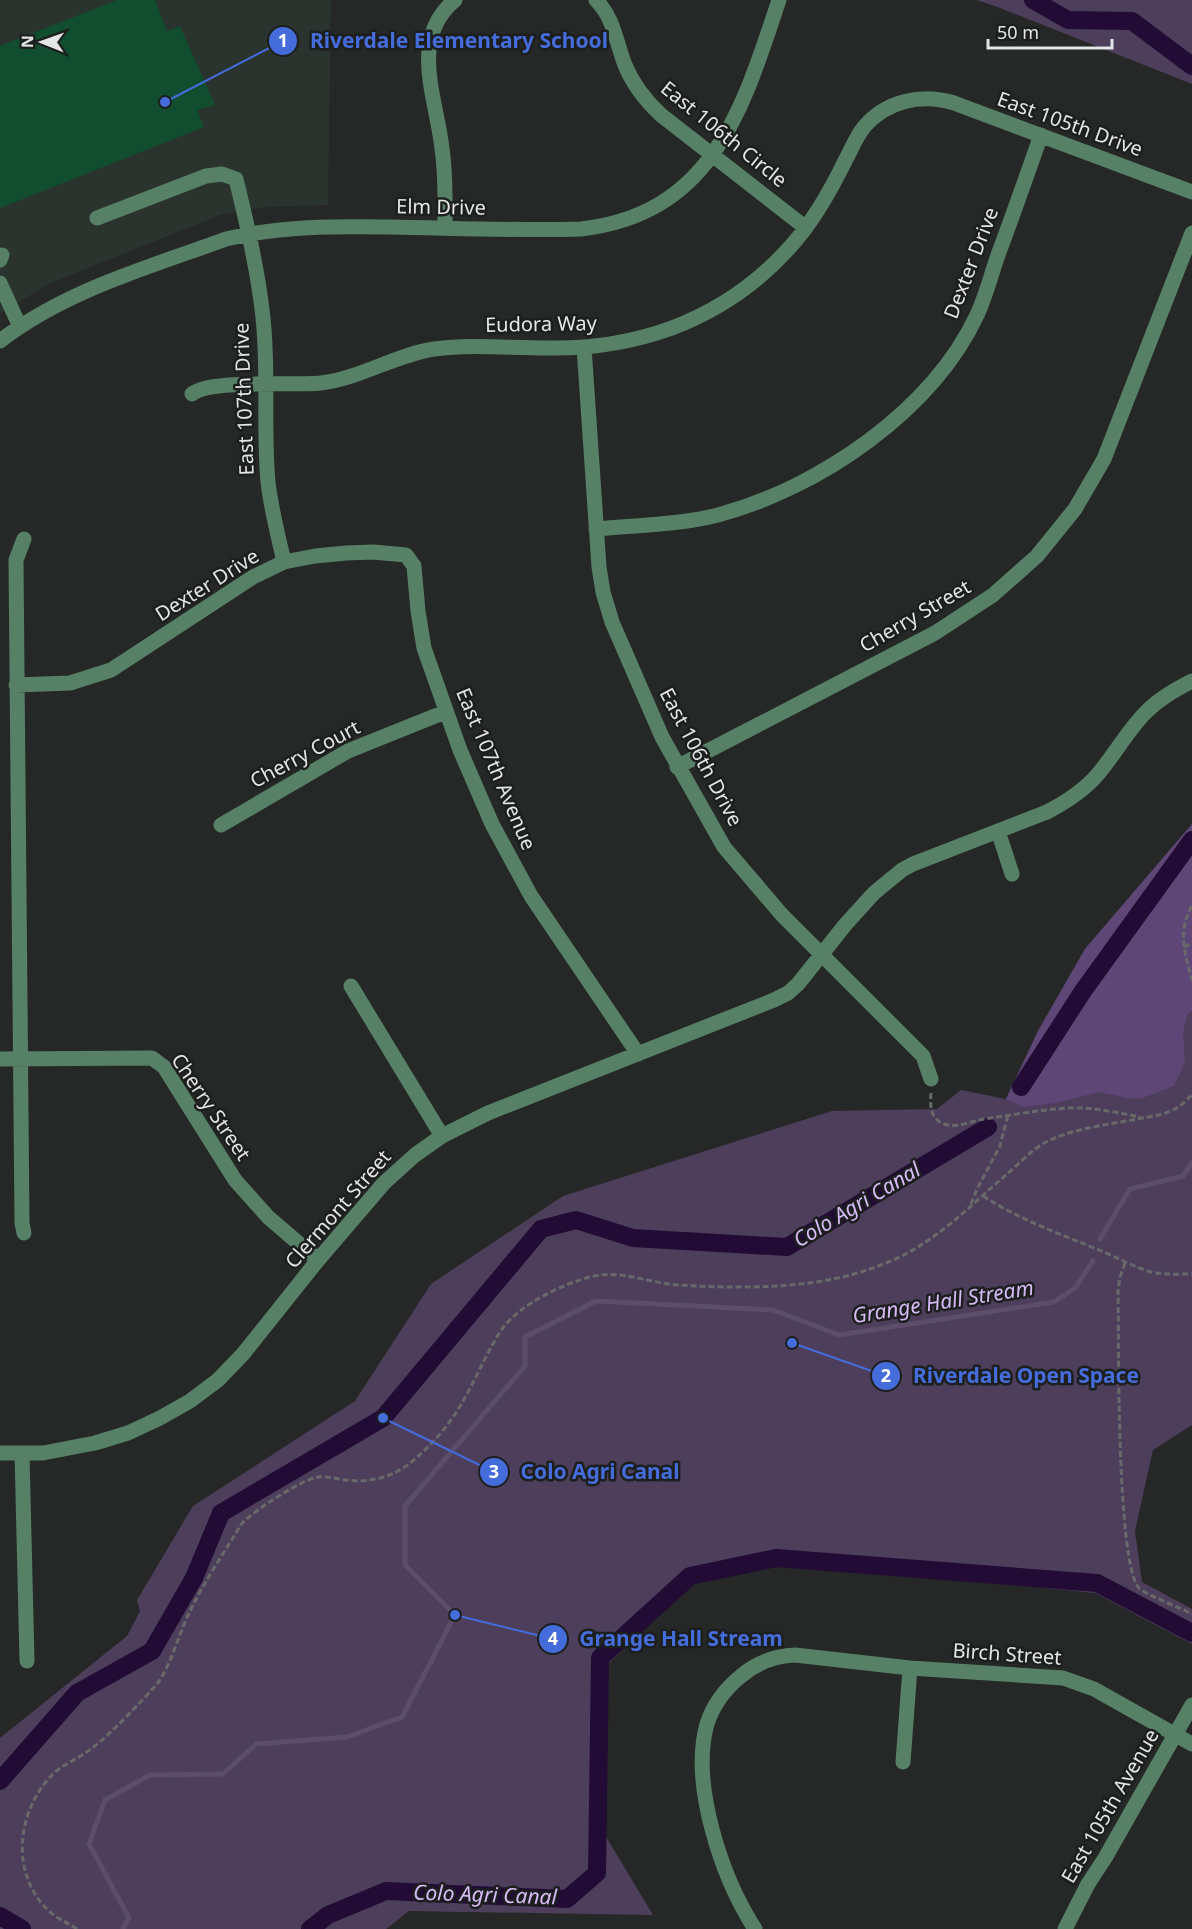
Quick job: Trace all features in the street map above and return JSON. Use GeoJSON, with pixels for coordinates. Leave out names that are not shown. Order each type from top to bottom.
{"type":"FeatureCollection","features":[{"type":"Feature","properties":{"kind":"street"},"geometry":{"type":"LineString","coordinates":[[445,228],[442,148],[428,59],[432,28],[455,0]]}},
{"type":"Feature","properties":{"kind":"street","name":"East 106th Circle"},"geometry":{"type":"LineString","coordinates":[[596,0],[609,17],[624,64],[648,103],[661,116],[806,228]]}},
{"type":"Feature","properties":{"kind":"street","name":"Elm Drive"},"geometry":{"type":"LineString","coordinates":[[0,340],[51,307],[78,295],[226,239],[249,234],[278,229],[323,226],[570,229],[596,227],[623,221],[660,204],[692,179],[714,155],[732,125],[746,92],[779,0]]}},
{"type":"Feature","properties":{"kind":"street","name":"Eudora Way"},"geometry":{"type":"LineString","coordinates":[[192,394],[204,387],[219,385],[311,384],[344,379],[402,357],[437,349],[486,346],[584,347],[617,342],[673,328],[728,300],[760,277],[790,247],[818,211],[854,141],[871,120],[900,102],[916,98],[933,98]]}},
{"type":"Feature","properties":{"kind":"street","name":"East 105th Drive"},"geometry":{"type":"LineString","coordinates":[[933,98],[954,103],[1192,192]]}},
{"type":"Feature","properties":{"kind":"street","name":"Dexter Drive"},"geometry":{"type":"LineString","coordinates":[[596,529],[687,521],[717,515],[771,496],[841,460],[885,428],[918,399],[950,360],[977,315],[1041,135]]}},
{"type":"Feature","properties":{"kind":"street","name":"East 107th Drive"},"geometry":{"type":"LineString","coordinates":[[97,218],[206,176],[222,174],[236,178],[249,234],[263,317],[267,385],[268,480],[271,509],[284,562]]}},
{"type":"Feature","properties":{"kind":"street","name":"Cherry Street"},"geometry":{"type":"LineString","coordinates":[[677,767],[935,633],[993,595],[1037,556],[1075,509],[1104,459],[1192,233]]}},
{"type":"Feature","properties":{"kind":"street"},"geometry":{"type":"LineString","coordinates":[[0,283],[20,327]]}},
{"type":"Feature","properties":{"kind":"street","name":"East 106th Drive"},"geometry":{"type":"LineString","coordinates":[[584,347],[596,529],[603,592],[612,622],[662,737],[724,847],[735,861],[782,915],[923,1056],[931,1079]]}},
{"type":"Feature","properties":{"kind":"street"},"geometry":{"type":"LineString","coordinates":[[24,539],[16,560],[20,1059],[24,1233]]}},
{"type":"Feature","properties":{"kind":"street","name":"Dexter Drive"},"geometry":{"type":"LineString","coordinates":[[16,685],[70,683],[111,670],[253,577],[284,562],[346,553],[399,553],[411,559],[415,575]]}},
{"type":"Feature","properties":{"kind":"street","name":"East 107th Avenue"},"geometry":{"type":"LineString","coordinates":[[415,575],[424,648],[445,712],[492,824],[531,896],[638,1054]]}},
{"type":"Feature","properties":{"kind":"street","name":"Clermont Street"},"geometry":{"type":"LineString","coordinates":[[0,1453],[52,1452],[95,1443],[160,1418],[190,1401],[218,1380],[243,1354],[318,1260],[384,1183],[415,1155],[441,1136],[488,1113],[788,993],[874,893],[902,870],[1065,803],[1097,775],[1145,713],[1162,698],[1192,681]]}},
{"type":"Feature","properties":{"kind":"street","name":"Cherry Court"},"geometry":{"type":"LineString","coordinates":[[221,825],[348,751],[445,712]]}},
{"type":"Feature","properties":{"kind":"street"},"geometry":{"type":"LineString","coordinates":[[998,831],[1012,874]]}},
{"type":"Feature","properties":{"kind":"street"},"geometry":{"type":"LineString","coordinates":[[351,986],[441,1136]]}},
{"type":"Feature","properties":{"kind":"street","name":"Cherry Street"},"geometry":{"type":"LineString","coordinates":[[0,1059],[152,1058],[156,1060],[164,1067],[217,1155],[249,1199],[318,1260]]}},
{"type":"Feature","properties":{"kind":"street"},"geometry":{"type":"LineString","coordinates":[[22,1453],[27,1661]]}},
{"type":"Feature","properties":{"kind":"street","name":"Birch Street"},"geometry":{"type":"LineString","coordinates":[[754,1929],[732,1889],[721,1860],[708,1811],[703,1772],[704,1738],[707,1724],[718,1701],[731,1684],[746,1671],[764,1662],[795,1655],[910,1668],[1063,1678],[1094,1689],[1192,1744]]}},
{"type":"Feature","properties":{"kind":"street"},"geometry":{"type":"LineString","coordinates":[[903,1762],[910,1668]]}},
{"type":"Feature","properties":{"kind":"street","name":"East 105th Avenue"},"geometry":{"type":"LineString","coordinates":[[1065,1929],[1088,1884],[1192,1705]]}},
{"type":"Feature","properties":{"kind":"path"},"geometry":{"type":"LineString","coordinates":[[1192,906],[1183,933],[1192,980]]}},
{"type":"Feature","properties":{"kind":"path"},"geometry":{"type":"LineString","coordinates":[[1184,947],[1192,943]]}},
{"type":"Feature","properties":{"kind":"path"},"geometry":{"type":"LineString","coordinates":[[931,1079],[930,1106],[935,1119],[945,1125],[958,1126],[1008,1115],[1067,1108],[1096,1109],[1142,1118]]}},
{"type":"Feature","properties":{"kind":"path"},"geometry":{"type":"LineString","coordinates":[[76,1929],[50,1912],[40,1901],[29,1883],[23,1864],[22,1848],[27,1815],[43,1785],[53,1774],[104,1738],[157,1683],[165,1671],[179,1634],[204,1585],[242,1523],[253,1512],[300,1482],[318,1477],[371,1481],[387,1477],[407,1465],[444,1430],[501,1330],[518,1313],[542,1297],[572,1283],[595,1276],[614,1274],[676,1285],[787,1285],[823,1282],[852,1275],[888,1263],[916,1249],[983,1196],[1043,1143],[1072,1131],[1164,1114],[1180,1107],[1192,1095]]}},
{"type":"Feature","properties":{"kind":"path"},"geometry":{"type":"LineString","coordinates":[[970,1206],[1000,1146],[1008,1115]]}},
{"type":"Feature","properties":{"kind":"path"},"geometry":{"type":"LineString","coordinates":[[983,1196],[998,1206],[1125,1263],[1152,1272],[1192,1274]]}},
{"type":"Feature","properties":{"kind":"path"},"geometry":{"type":"LineString","coordinates":[[1125,1263],[1118,1289],[1122,1490],[1132,1577],[1139,1589],[1192,1614]]}},
{"type":"Feature","properties":{"kind":"shaded area"},"geometry":{"type":"Polygon","coordinates":[[[0,0],[331,0],[328,205],[265,207],[220,215],[48,284],[0,314],[0,0]]]}},
{"type":"Feature","properties":{"kind":"shaded area"},"geometry":{"type":"Polygon","coordinates":[[[977,0],[1192,0],[1192,84],[1000,8],[977,0]]]}},
{"type":"Feature","properties":{"kind":"shaded area"},"geometry":{"type":"Polygon","coordinates":[[[1192,824],[1192,1425],[1153,1450],[1135,1531],[1142,1582],[1192,1609],[1192,1644],[1095,1593],[775,1562],[691,1583],[606,1666],[605,1835],[653,1915],[409,1911],[386,1929],[0,1929],[0,1738],[127,1636],[140,1611],[137,1600],[193,1506],[355,1401],[431,1284],[563,1196],[832,1111],[937,1109],[961,1090],[1006,1099],[1038,1031],[1085,949],[1192,824]]]}},
{"type":"Feature","properties":{"kind":"shaded area"},"geometry":{"type":"Polygon","coordinates":[[[1192,824],[1192,1011],[1187,1014],[1183,1033],[1185,1062],[1174,1086],[1140,1099],[1099,1092],[1055,1103],[1024,1107],[1006,1099],[1038,1031],[1085,949],[1192,824]]]}},
{"type":"Feature","properties":{"kind":"building"},"geometry":{"type":"Polygon","coordinates":[[[117,0],[155,0],[167,31],[180,26],[215,105],[197,110],[204,127],[0,208],[0,46],[117,0]]]}},
{"type":"Feature","properties":{"kind":"waterway","name":"Colo Agri Canal"},"geometry":{"type":"LineString","coordinates":[[1033,0],[1068,20],[1132,21],[1192,66]]}},
{"type":"Feature","properties":{"kind":"waterway","name":"Colo Agri Canal"},"geometry":{"type":"LineString","coordinates":[[1021,1087],[1083,991],[1192,840]]}},
{"type":"Feature","properties":{"kind":"waterway","name":"Colo Agri Canal"},"geometry":{"type":"LineString","coordinates":[[0,1781],[77,1693],[152,1651],[194,1578],[221,1513],[383,1418],[541,1229],[576,1220],[633,1238],[787,1247],[988,1127]]}},
{"type":"Feature","properties":{"kind":"waterway","name":"Grange Hall Stream"},"geometry":{"type":"LineString","coordinates":[[1100,1239],[1130,1189],[1183,1176],[1192,1163]]}},
{"type":"Feature","properties":{"kind":"waterway","name":"Grange Hall Stream"},"geometry":{"type":"LineString","coordinates":[[123,1929],[129,1918],[89,1844],[105,1800],[150,1775],[223,1774],[256,1744],[347,1737],[402,1717],[455,1615],[405,1565],[405,1506],[525,1366],[525,1337],[596,1301],[773,1310],[839,1335],[1054,1302],[1075,1288],[1093,1261]]}},
{"type":"Feature","properties":{"kind":"waterway","name":"Colo Agri Canal"},"geometry":{"type":"LineString","coordinates":[[310,1929],[328,1915],[386,1891],[567,1899],[597,1873],[600,1658],[690,1576],[776,1558],[1097,1583],[1192,1633]]}},
{"type":"Feature","properties":{"kind":"waterway","name":"Colo Agri Canal"},"geometry":{"type":"LineString","coordinates":[[0,1916],[22,1929]]}},
{"type":"Feature","properties":{"kind":"place","name":"Riverdale Elementary School"},"geometry":{"type":"Point","coordinates":[165,102]}},
{"type":"Feature","properties":{"kind":"place","name":"Riverdale Open Space"},"geometry":{"type":"Point","coordinates":[792,1343]}},
{"type":"Feature","properties":{"kind":"place","name":"Colo Agri Canal"},"geometry":{"type":"Point","coordinates":[383,1418]}},
{"type":"Feature","properties":{"kind":"place","name":"Grange Hall Stream"},"geometry":{"type":"Point","coordinates":[455,1615]}}]}
